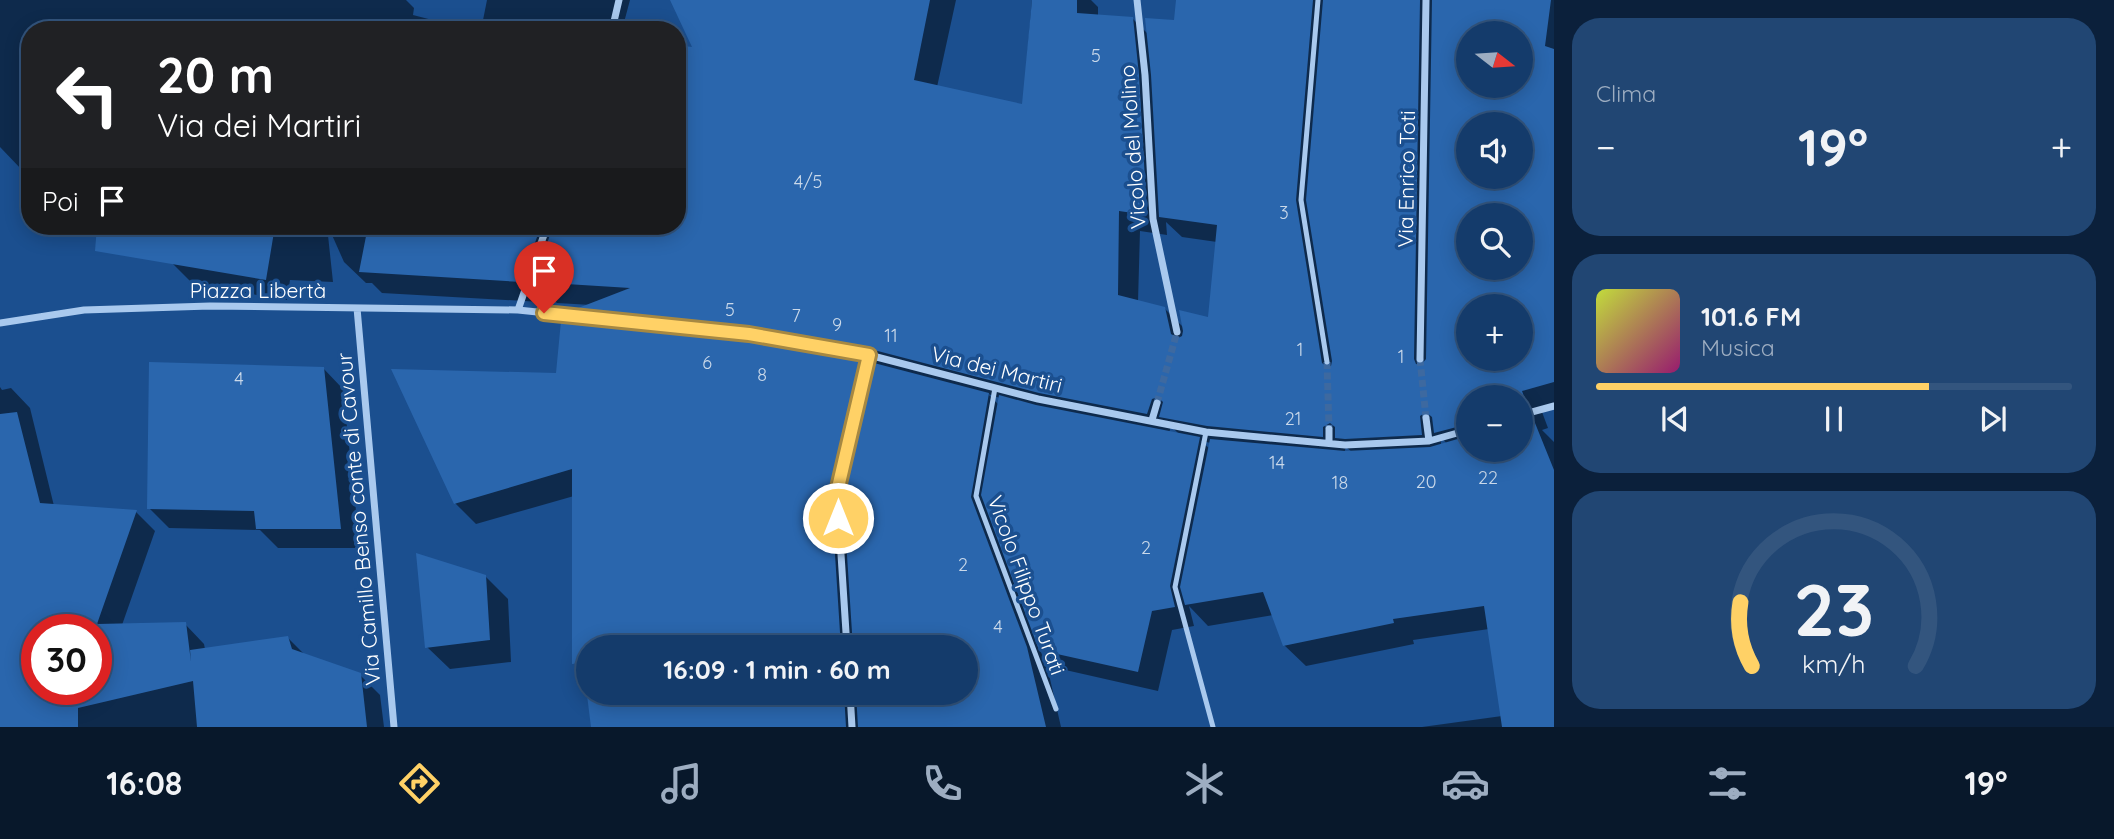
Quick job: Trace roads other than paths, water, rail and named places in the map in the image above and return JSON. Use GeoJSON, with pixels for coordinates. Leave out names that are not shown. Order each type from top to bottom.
{"type":"FeatureCollection","features":[{"type":"Feature","properties":{"kind":"street"},"geometry":{"type":"LineString","coordinates":[[614,21],[620,0]]}},
{"type":"Feature","properties":{"kind":"street","name":"Vicolo del Molino"},"geometry":{"type":"LineString","coordinates":[[1137,0],[1145,75],[1153,219],[1177,332]]}},
{"type":"Feature","properties":{"kind":"street","name":"Via Enrico Toti"},"geometry":{"type":"LineString","coordinates":[[1420,359],[1426,0]]}},
{"type":"Feature","properties":{"kind":"street"},"geometry":{"type":"LineString","coordinates":[[518,310],[544,235]]}},
{"type":"Feature","properties":{"kind":"street","name":"Piazza Libertà"},"geometry":{"type":"LineString","coordinates":[[0,323],[84,310],[210,306],[518,310]]}},
{"type":"Feature","properties":{"kind":"street","name":"Via Camillo Benso conte di Cavour"},"geometry":{"type":"LineString","coordinates":[[357,308],[394,727]]}},
{"type":"Feature","properties":{"kind":"street","name":"Via dei Martiri"},"geometry":{"type":"LineString","coordinates":[[518,310],[749,334],[869,355],[1038,399],[1206,432],[1345,445],[1429,441],[1456,433]]}},
{"type":"Feature","properties":{"kind":"street"},"geometry":{"type":"LineString","coordinates":[[846,635],[837,492],[869,355]]}},
{"type":"Feature","properties":{"kind":"street"},"geometry":{"type":"LineString","coordinates":[[1152,420],[1157,403]]}},
{"type":"Feature","properties":{"kind":"street"},"geometry":{"type":"LineString","coordinates":[[1533,412],[1554,406]]}},
{"type":"Feature","properties":{"kind":"street"},"geometry":{"type":"LineString","coordinates":[[1426,418],[1429,441]]}},
{"type":"Feature","properties":{"kind":"street"},"geometry":{"type":"LineString","coordinates":[[1329,429],[1329,443]]}},
{"type":"Feature","properties":{"kind":"street"},"geometry":{"type":"LineString","coordinates":[[851,705],[852,727]]}},
{"type":"Feature","properties":{"kind":"lane"},"geometry":{"type":"LineString","coordinates":[[1318,0],[1301,200],[1326,362]]}},
{"type":"Feature","properties":{"kind":"lane","name":"Vicolo Filippo Turati"},"geometry":{"type":"LineString","coordinates":[[995,388],[976,496],[1056,709]]}},
{"type":"Feature","properties":{"kind":"lane"},"geometry":{"type":"LineString","coordinates":[[1206,432],[1175,587],[1213,727]]}},
{"type":"Feature","properties":{"kind":"tunnel"},"geometry":{"type":"LineString","coordinates":[[1157,403],[1177,332]]}},
{"type":"Feature","properties":{"kind":"tunnel"},"geometry":{"type":"LineString","coordinates":[[1420,359],[1426,418]]}},
{"type":"Feature","properties":{"kind":"tunnel"},"geometry":{"type":"LineString","coordinates":[[1327,362],[1329,429]]}}]}
